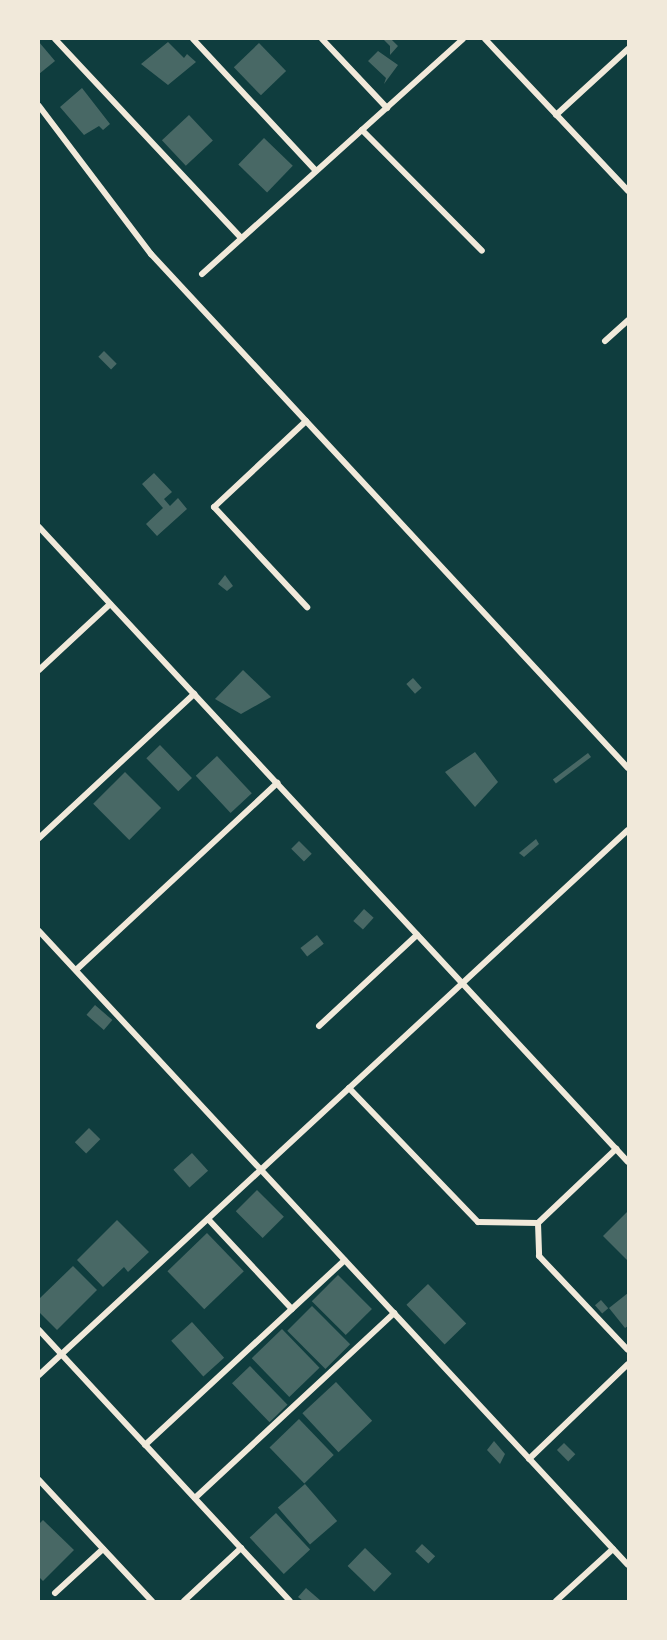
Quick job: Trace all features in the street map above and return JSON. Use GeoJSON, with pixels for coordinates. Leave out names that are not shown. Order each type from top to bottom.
{"type":"FeatureCollection","features":[{"type":"Feature","properties":{"kind":"street"},"geometry":{"type":"LineString","coordinates":[[55,39],[241,238]]}},
{"type":"Feature","properties":{"kind":"street"},"geometry":{"type":"LineString","coordinates":[[193,39],[316,171]]}},
{"type":"Feature","properties":{"kind":"street"},"geometry":{"type":"LineString","coordinates":[[322,39],[387,108]]}},
{"type":"Feature","properties":{"kind":"street"},"geometry":{"type":"LineString","coordinates":[[202,274],[462,39]]}},
{"type":"Feature","properties":{"kind":"street"},"geometry":{"type":"LineString","coordinates":[[485,39],[628,191]]}},
{"type":"Feature","properties":{"kind":"street"},"geometry":{"type":"LineString","coordinates":[[556,115],[628,49]]}},
{"type":"Feature","properties":{"kind":"street"},"geometry":{"type":"LineString","coordinates":[[39,106],[151,254],[628,768]]}},
{"type":"Feature","properties":{"kind":"street"},"geometry":{"type":"LineString","coordinates":[[362,130],[482,251]]}},
{"type":"Feature","properties":{"kind":"street"},"geometry":{"type":"LineString","coordinates":[[622,185],[628,180]]}},
{"type":"Feature","properties":{"kind":"street"},"geometry":{"type":"LineString","coordinates":[[605,341],[628,320]]}},
{"type":"Feature","properties":{"kind":"street"},"geometry":{"type":"LineString","coordinates":[[306,422],[214,507],[307,607]]}},
{"type":"Feature","properties":{"kind":"street"},"geometry":{"type":"LineString","coordinates":[[39,527],[628,1162]]}},
{"type":"Feature","properties":{"kind":"street"},"geometry":{"type":"LineString","coordinates":[[39,670],[110,604]]}},
{"type":"Feature","properties":{"kind":"street"},"geometry":{"type":"LineString","coordinates":[[39,838],[194,694]]}},
{"type":"Feature","properties":{"kind":"street"},"geometry":{"type":"LineString","coordinates":[[76,970],[277,783]]}},
{"type":"Feature","properties":{"kind":"street"},"geometry":{"type":"LineString","coordinates":[[39,1375],[628,830]]}},
{"type":"Feature","properties":{"kind":"street"},"geometry":{"type":"LineString","coordinates":[[39,931],[628,1565]]}},
{"type":"Feature","properties":{"kind":"street"},"geometry":{"type":"LineString","coordinates":[[319,1026],[417,935]]}},
{"type":"Feature","properties":{"kind":"street"},"geometry":{"type":"LineString","coordinates":[[349,1088],[478,1222],[538,1222],[616,1149]]}},
{"type":"Feature","properties":{"kind":"street"},"geometry":{"type":"LineString","coordinates":[[208,1219],[292,1309]]}},
{"type":"Feature","properties":{"kind":"street"},"geometry":{"type":"LineString","coordinates":[[538,1222],[539,1256],[628,1350]]}},
{"type":"Feature","properties":{"kind":"street"},"geometry":{"type":"LineString","coordinates":[[145,1444],[345,1260]]}},
{"type":"Feature","properties":{"kind":"street"},"geometry":{"type":"LineString","coordinates":[[195,1498],[394,1313]]}},
{"type":"Feature","properties":{"kind":"street"},"geometry":{"type":"LineString","coordinates":[[39,1330],[290,1601]]}},
{"type":"Feature","properties":{"kind":"street"},"geometry":{"type":"LineString","coordinates":[[529,1459],[628,1364]]}},
{"type":"Feature","properties":{"kind":"street"},"geometry":{"type":"LineString","coordinates":[[39,1480],[152,1601]]}},
{"type":"Feature","properties":{"kind":"street"},"geometry":{"type":"LineString","coordinates":[[184,1601],[241,1548]]}},
{"type":"Feature","properties":{"kind":"street"},"geometry":{"type":"LineString","coordinates":[[55,1593],[103,1549]]}},
{"type":"Feature","properties":{"kind":"street"},"geometry":{"type":"LineString","coordinates":[[556,1601],[613,1549]]}},
{"type":"Feature","properties":{"kind":"building"},"geometry":{"type":"Polygon","coordinates":[[[391,39],[398,46],[390,55],[390,46],[384,40],[391,39]]]}},
{"type":"Feature","properties":{"kind":"building"},"geometry":{"type":"Polygon","coordinates":[[[39,42],[55,61],[39,74],[39,42]]]}},
{"type":"Feature","properties":{"kind":"building"},"geometry":{"type":"Polygon","coordinates":[[[168,42],[184,58],[187,54],[196,62],[168,85],[141,64],[168,42]]]}},
{"type":"Feature","properties":{"kind":"building"},"geometry":{"type":"Polygon","coordinates":[[[259,43],[286,71],[261,95],[234,67],[259,43]]]}},
{"type":"Feature","properties":{"kind":"building"},"geometry":{"type":"Polygon","coordinates":[[[378,51],[398,65],[384,84],[386,78],[368,61],[378,51]]]}},
{"type":"Feature","properties":{"kind":"building"},"geometry":{"type":"Polygon","coordinates":[[[82,88],[110,124],[103,130],[99,126],[84,135],[60,107],[82,88]]]}},
{"type":"Feature","properties":{"kind":"building"},"geometry":{"type":"Polygon","coordinates":[[[189,115],[213,141],[186,166],[162,140],[189,115]]]}},
{"type":"Feature","properties":{"kind":"building"},"geometry":{"type":"Polygon","coordinates":[[[264,138],[293,166],[267,192],[238,165],[264,138]]]}},
{"type":"Feature","properties":{"kind":"building"},"geometry":{"type":"Polygon","coordinates":[[[104,351],[117,364],[111,369],[98,357],[104,351]]]}},
{"type":"Feature","properties":{"kind":"building"},"geometry":{"type":"Polygon","coordinates":[[[154,473],[172,492],[164,499],[170,506],[178,498],[187,509],[157,536],[146,524],[163,508],[142,484],[154,473]]]}},
{"type":"Feature","properties":{"kind":"building"},"geometry":{"type":"Polygon","coordinates":[[[225,575],[233,586],[227,591],[218,584],[225,575]]]}},
{"type":"Feature","properties":{"kind":"building"},"geometry":{"type":"Polygon","coordinates":[[[243,670],[271,697],[241,714],[215,699],[243,670]]]}},
{"type":"Feature","properties":{"kind":"building"},"geometry":{"type":"Polygon","coordinates":[[[413,678],[422,688],[415,694],[406,684],[413,678]]]}},
{"type":"Feature","properties":{"kind":"building"},"geometry":{"type":"Polygon","coordinates":[[[160,745],[192,778],[178,791],[146,758],[160,745]]]}},
{"type":"Feature","properties":{"kind":"building"},"geometry":{"type":"Polygon","coordinates":[[[475,752],[498,782],[475,807],[445,772],[475,752]]]}},
{"type":"Feature","properties":{"kind":"building"},"geometry":{"type":"Polygon","coordinates":[[[588,753],[591,757],[556,783],[553,779],[588,753]]]}},
{"type":"Feature","properties":{"kind":"building"},"geometry":{"type":"Polygon","coordinates":[[[217,756],[252,793],[231,813],[196,776],[217,756]]]}},
{"type":"Feature","properties":{"kind":"building"},"geometry":{"type":"Polygon","coordinates":[[[125,772],[161,808],[129,840],[93,804],[125,772]]]}},
{"type":"Feature","properties":{"kind":"building"},"geometry":{"type":"Polygon","coordinates":[[[536,839],[539,844],[524,857],[519,853],[536,839]]]}},
{"type":"Feature","properties":{"kind":"building"},"geometry":{"type":"Polygon","coordinates":[[[299,841],[312,854],[304,862],[291,849],[299,841]]]}},
{"type":"Feature","properties":{"kind":"building"},"geometry":{"type":"Polygon","coordinates":[[[364,909],[374,918],[363,930],[353,921],[364,909]]]}},
{"type":"Feature","properties":{"kind":"building"},"geometry":{"type":"Polygon","coordinates":[[[317,935],[324,944],[307,957],[300,948],[317,935]]]}},
{"type":"Feature","properties":{"kind":"building"},"geometry":{"type":"Polygon","coordinates":[[[95,1005],[112,1020],[104,1030],[86,1015],[95,1005]]]}},
{"type":"Feature","properties":{"kind":"building"},"geometry":{"type":"Polygon","coordinates":[[[89,1128],[100,1139],[86,1153],[75,1142],[89,1128]]]}},
{"type":"Feature","properties":{"kind":"building"},"geometry":{"type":"Polygon","coordinates":[[[192,1153],[208,1171],[189,1188],[173,1170],[192,1153]]]}},
{"type":"Feature","properties":{"kind":"building"},"geometry":{"type":"Polygon","coordinates":[[[257,1190],[284,1217],[263,1238],[236,1211],[257,1190]]]}},
{"type":"Feature","properties":{"kind":"building"},"geometry":{"type":"Polygon","coordinates":[[[628,1211],[628,1261],[603,1236],[628,1211]]]}},
{"type":"Feature","properties":{"kind":"building"},"geometry":{"type":"Polygon","coordinates":[[[117,1220],[149,1252],[128,1272],[124,1267],[103,1287],[77,1260],[117,1220]]]}},
{"type":"Feature","properties":{"kind":"building"},"geometry":{"type":"Polygon","coordinates":[[[207,1233],[244,1271],[204,1309],[167,1271],[207,1233]]]}},
{"type":"Feature","properties":{"kind":"building"},"geometry":{"type":"Polygon","coordinates":[[[73,1266],[97,1290],[57,1330],[39,1312],[39,1299],[73,1266]]]}},
{"type":"Feature","properties":{"kind":"building"},"geometry":{"type":"Polygon","coordinates":[[[338,1275],[372,1309],[346,1335],[312,1301],[338,1275]]]}},
{"type":"Feature","properties":{"kind":"building"},"geometry":{"type":"Polygon","coordinates":[[[428,1284],[466,1324],[445,1344],[406,1305],[428,1284]]]}},
{"type":"Feature","properties":{"kind":"building"},"geometry":{"type":"Polygon","coordinates":[[[628,1293],[628,1326],[625,1328],[609,1308],[628,1293]]]}},
{"type":"Feature","properties":{"kind":"building"},"geometry":{"type":"Polygon","coordinates":[[[601,1300],[608,1308],[602,1314],[595,1305],[601,1300]]]}},
{"type":"Feature","properties":{"kind":"building"},"geometry":{"type":"Polygon","coordinates":[[[312,1306],[350,1344],[325,1369],[287,1331],[312,1306]]]}},
{"type":"Feature","properties":{"kind":"building"},"geometry":{"type":"Polygon","coordinates":[[[192,1322],[224,1358],[203,1376],[171,1341],[192,1322]]]}},
{"type":"Feature","properties":{"kind":"building"},"geometry":{"type":"Polygon","coordinates":[[[282,1329],[320,1368],[289,1397],[252,1358],[282,1329]]]}},
{"type":"Feature","properties":{"kind":"building"},"geometry":{"type":"Polygon","coordinates":[[[250,1366],[288,1405],[270,1422],[232,1383],[250,1366]]]}},
{"type":"Feature","properties":{"kind":"building"},"geometry":{"type":"Polygon","coordinates":[[[336,1382],[372,1421],[339,1452],[302,1413],[336,1382]]]}},
{"type":"Feature","properties":{"kind":"building"},"geometry":{"type":"Polygon","coordinates":[[[299,1419],[334,1455],[304,1483],[270,1447],[299,1419]]]}},
{"type":"Feature","properties":{"kind":"building"},"geometry":{"type":"Polygon","coordinates":[[[494,1441],[505,1454],[500,1464],[487,1450],[494,1441]]]}},
{"type":"Feature","properties":{"kind":"building"},"geometry":{"type":"Polygon","coordinates":[[[564,1443],[575,1454],[568,1461],[557,1450],[564,1443]]]}},
{"type":"Feature","properties":{"kind":"building"},"geometry":{"type":"Polygon","coordinates":[[[305,1484],[337,1521],[310,1545],[278,1508],[305,1484]]]}},
{"type":"Feature","properties":{"kind":"building"},"geometry":{"type":"Polygon","coordinates":[[[276,1513],[310,1550],[284,1574],[250,1538],[276,1513]]]}},
{"type":"Feature","properties":{"kind":"building"},"geometry":{"type":"Polygon","coordinates":[[[43,1520],[74,1550],[43,1581],[39,1577],[39,1524],[43,1520]]]}},
{"type":"Feature","properties":{"kind":"building"},"geometry":{"type":"Polygon","coordinates":[[[422,1544],[435,1556],[428,1564],[415,1551],[422,1544]]]}},
{"type":"Feature","properties":{"kind":"building"},"geometry":{"type":"Polygon","coordinates":[[[365,1548],[392,1574],[374,1592],[348,1566],[365,1548]]]}},
{"type":"Feature","properties":{"kind":"building"},"geometry":{"type":"Polygon","coordinates":[[[306,1588],[321,1601],[303,1601],[298,1597],[306,1588]]]}}]}
